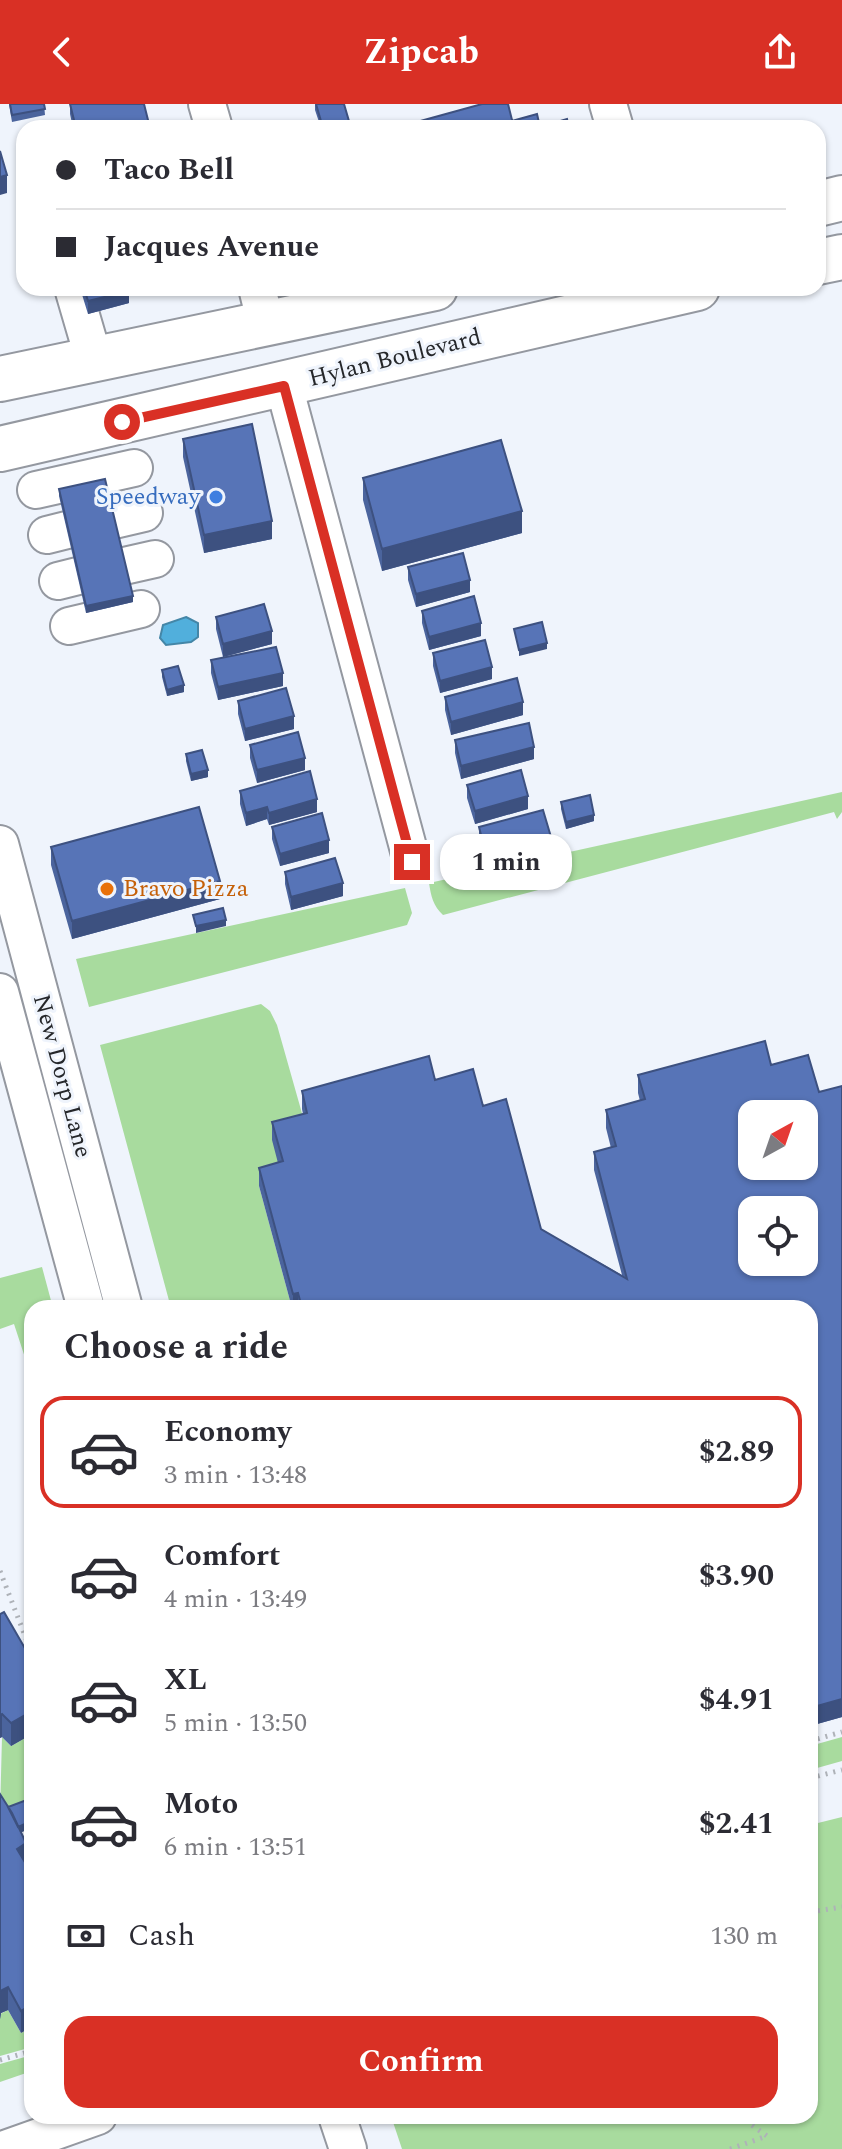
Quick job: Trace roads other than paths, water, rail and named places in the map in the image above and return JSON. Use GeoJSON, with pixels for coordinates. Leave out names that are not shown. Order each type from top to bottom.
{"type":"FeatureCollection","features":[{"type":"Feature","properties":{"kind":"main road"},"geometry":{"type":"LineString","coordinates":[[0,379],[94,360],[261,306],[358,296]]}},
{"type":"Feature","properties":{"kind":"main road","name":"Hylan Boulevard"},"geometry":{"type":"LineString","coordinates":[[0,449],[284,386],[661,296]]}},
{"type":"Feature","properties":{"kind":"street"},"geometry":{"type":"LineString","coordinates":[[75,296],[94,360]]}},
{"type":"Feature","properties":{"kind":"street"},"geometry":{"type":"LineString","coordinates":[[284,386],[412,862]]}},
{"type":"Feature","properties":{"kind":"street"},"geometry":{"type":"LineString","coordinates":[[36,490],[134,468]]}},
{"type":"Feature","properties":{"kind":"street"},"geometry":{"type":"LineString","coordinates":[[69,626],[141,609]]}},
{"type":"Feature","properties":{"kind":"street","name":"New Dorp Lane"},"geometry":{"type":"LineString","coordinates":[[0,844],[122,1300]]}},
{"type":"Feature","properties":{"kind":"street","name":"New Dorp Lane"},"geometry":{"type":"LineString","coordinates":[[0,992],[84,1300]]}},
{"type":"Feature","properties":{"kind":"street"},"geometry":{"type":"LineString","coordinates":[[5,2149],[75,2124]]}},
{"type":"Feature","properties":{"kind":"street"},"geometry":{"type":"LineString","coordinates":[[340,2124],[348,2149]]}},
{"type":"Feature","properties":{"kind":"water"},"geometry":{"type":"Polygon","coordinates":[[[186,617],[198,623],[198,637],[191,642],[166,645],[160,638],[163,625],[186,617]]]}},
{"type":"Feature","properties":{"kind":"place","name":"Speedway"},"geometry":{"type":"Point","coordinates":[216,497]}},
{"type":"Feature","properties":{"kind":"place","name":"Bravo Pizza"},"geometry":{"type":"Point","coordinates":[107,889]}}]}
